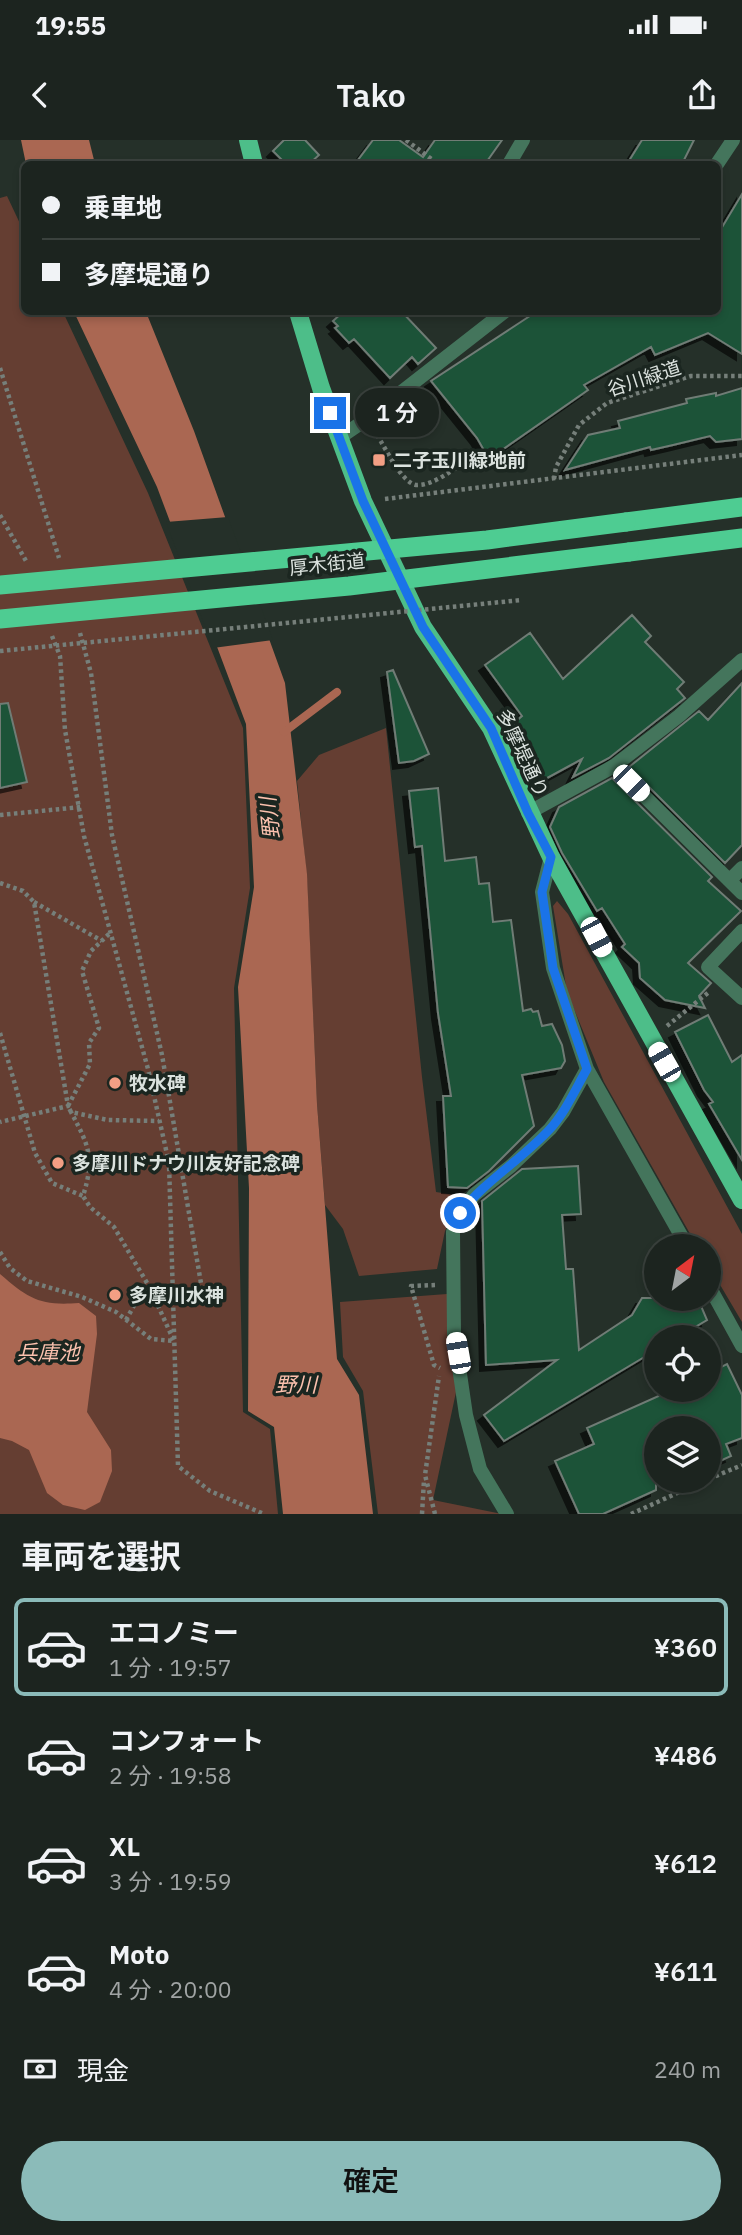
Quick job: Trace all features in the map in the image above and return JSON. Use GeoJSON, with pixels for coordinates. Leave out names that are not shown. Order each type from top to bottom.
{"type":"FeatureCollection","features":[{"type":"Feature","properties":{"kind":"highway","name":"厚木街道"},"geometry":{"type":"LineString","coordinates":[[0,585],[487,540],[742,507]]}},
{"type":"Feature","properties":{"kind":"highway","name":"厚木街道"},"geometry":{"type":"LineString","coordinates":[[0,619],[349,586],[742,538]]}},
{"type":"Feature","properties":{"kind":"main road"},"geometry":{"type":"LineString","coordinates":[[248,140],[253,161]]}},
{"type":"Feature","properties":{"kind":"main road","name":"多摩堤通り"},"geometry":{"type":"LineString","coordinates":[[300,315],[339,438],[363,501],[423,627],[491,728],[528,813],[551,857],[742,1199]]}},
{"type":"Feature","properties":{"kind":"street"},"geometry":{"type":"LineString","coordinates":[[511,161],[523,140]]}},
{"type":"Feature","properties":{"kind":"street"},"geometry":{"type":"LineString","coordinates":[[719,161],[733,140]]}},
{"type":"Feature","properties":{"kind":"street"},"geometry":{"type":"LineString","coordinates":[[339,438],[500,315]]}},
{"type":"Feature","properties":{"kind":"street"},"geometry":{"type":"LineString","coordinates":[[528,813],[614,766],[679,716],[742,660]]}},
{"type":"Feature","properties":{"kind":"street"},"geometry":{"type":"LineString","coordinates":[[614,766],[742,893]]}},
{"type":"Feature","properties":{"kind":"street"},"geometry":{"type":"LineString","coordinates":[[551,857],[542,892],[553,968],[587,1069],[680,1234]]}},
{"type":"Feature","properties":{"kind":"street"},"geometry":{"type":"LineString","coordinates":[[730,880],[742,868]]}},
{"type":"Feature","properties":{"kind":"street"},"geometry":{"type":"LineString","coordinates":[[742,931],[708,967],[742,998]]}},
{"type":"Feature","properties":{"kind":"street"},"geometry":{"type":"LineString","coordinates":[[507,1514],[480,1469],[466,1415],[454,1334],[453,1232],[460,1213],[474,1195],[511,1166],[550,1129],[563,1112],[587,1069]]}},
{"type":"Feature","properties":{"kind":"street"},"geometry":{"type":"LineString","coordinates":[[721,1308],[742,1346]]}},
{"type":"Feature","properties":{"kind":"path"},"geometry":{"type":"LineString","coordinates":[[406,140],[434,161]]}},
{"type":"Feature","properties":{"kind":"path"},"geometry":{"type":"LineString","coordinates":[[0,368],[62,570]]}},
{"type":"Feature","properties":{"kind":"path","name":"谷川緑道"},"geometry":{"type":"LineString","coordinates":[[554,479],[556,467],[579,425],[607,403],[691,376],[742,376]]}},
{"type":"Feature","properties":{"kind":"path"},"geometry":{"type":"LineString","coordinates":[[367,419],[409,483],[418,486],[459,466]]}},
{"type":"Feature","properties":{"kind":"path"},"geometry":{"type":"LineString","coordinates":[[363,501],[742,455]]}},
{"type":"Feature","properties":{"kind":"path"},"geometry":{"type":"LineString","coordinates":[[0,515],[29,570]]}},
{"type":"Feature","properties":{"kind":"path"},"geometry":{"type":"LineString","coordinates":[[0,651],[522,600]]}},
{"type":"Feature","properties":{"kind":"path"},"geometry":{"type":"LineString","coordinates":[[76,621],[91,673],[113,835],[162,1055],[203,1295]]}},
{"type":"Feature","properties":{"kind":"path"},"geometry":{"type":"LineString","coordinates":[[51,632],[60,656],[65,730],[81,807],[84,836],[148,1069],[169,1163],[178,1466],[210,1492],[264,1514]]}},
{"type":"Feature","properties":{"kind":"path"},"geometry":{"type":"LineString","coordinates":[[0,815],[81,807]]}},
{"type":"Feature","properties":{"kind":"path"},"geometry":{"type":"LineString","coordinates":[[0,883],[23,891],[34,902],[102,941]]}},
{"type":"Feature","properties":{"kind":"path"},"geometry":{"type":"LineString","coordinates":[[34,902],[68,1106],[88,1144],[90,1174],[83,1196]]}},
{"type":"Feature","properties":{"kind":"path"},"geometry":{"type":"LineString","coordinates":[[68,1106],[90,1064],[89,1043],[99,1028],[82,971],[91,951],[109,934]]}},
{"type":"Feature","properties":{"kind":"path"},"geometry":{"type":"LineString","coordinates":[[651,1040],[723,981]]}},
{"type":"Feature","properties":{"kind":"path"},"geometry":{"type":"LineString","coordinates":[[0,1033],[35,1153],[52,1183],[83,1196],[90,1207],[114,1227],[150,1288],[174,1341]]}},
{"type":"Feature","properties":{"kind":"path"},"geometry":{"type":"LineString","coordinates":[[0,1122],[68,1106]]}},
{"type":"Feature","properties":{"kind":"path"},"geometry":{"type":"LineString","coordinates":[[71,1112],[108,1121],[159,1121]]}},
{"type":"Feature","properties":{"kind":"path"},"geometry":{"type":"LineString","coordinates":[[0,1252],[10,1268],[27,1281],[82,1297],[116,1312],[151,1339],[174,1341]]}},
{"type":"Feature","properties":{"kind":"path"},"geometry":{"type":"LineString","coordinates":[[411,1286],[434,1365],[461,1373]]}},
{"type":"Feature","properties":{"kind":"path"},"geometry":{"type":"LineString","coordinates":[[126,1320],[136,1302],[150,1288]]}},
{"type":"Feature","properties":{"kind":"path"},"geometry":{"type":"LineString","coordinates":[[422,1514],[440,1368]]}},
{"type":"Feature","properties":{"kind":"path"},"geometry":{"type":"LineString","coordinates":[[721,1474],[742,1465]]}},
{"type":"Feature","properties":{"kind":"path"},"geometry":{"type":"LineString","coordinates":[[425,1475],[435,1514]]}},
{"type":"Feature","properties":{"kind":"path"},"geometry":{"type":"LineString","coordinates":[[631,1514],[679,1493]]}},
{"type":"Feature","properties":{"kind":"shaded area"},"geometry":{"type":"Polygon","coordinates":[[[7,196],[21,226],[21,315],[64,315],[148,493],[243,728],[250,888],[234,988],[243,1412],[270,1429],[278,1514],[0,1514],[0,198],[7,196]]]}},
{"type":"Feature","properties":{"kind":"shaded area"},"geometry":{"type":"Polygon","coordinates":[[[386,728],[436,1192],[461,1196],[445,1231],[437,1269],[359,1276],[343,1229],[325,1205],[317,1104],[307,880],[297,781],[319,755],[386,728]]]}},
{"type":"Feature","properties":{"kind":"shaded area"},"geometry":{"type":"Polygon","coordinates":[[[557,901],[568,914],[742,1234],[742,1322],[721,1286],[721,1234],[690,1234],[604,1082],[567,992],[553,906],[557,901]]]}},
{"type":"Feature","properties":{"kind":"shaded area"},"geometry":{"type":"Polygon","coordinates":[[[447,1294],[459,1378],[433,1500],[502,1514],[378,1514],[363,1391],[343,1357],[340,1302],[447,1294]]]}},
{"type":"Feature","properties":{"kind":"water"},"geometry":{"type":"Polygon","coordinates":[[[21,140],[89,140],[94,161],[25,161],[21,140]]]}},
{"type":"Feature","properties":{"kind":"water","name":"野川"},"geometry":{"type":"Polygon","coordinates":[[[75,315],[147,315],[194,431],[285,683],[307,874],[317,1104],[337,1359],[359,1395],[373,1514],[283,1514],[274,1427],[248,1411],[249,1188],[238,987],[254,887],[246,724],[157,487],[75,315]]]}},
{"type":"Feature","properties":{"kind":"water","name":"兵庫池"},"geometry":{"type":"Polygon","coordinates":[[[0,1274],[19,1290],[36,1299],[54,1303],[79,1303],[96,1316],[97,1334],[87,1412],[111,1450],[112,1471],[100,1502],[85,1510],[63,1505],[47,1493],[29,1450],[0,1438],[0,1274]]]}},
{"type":"Feature","properties":{"kind":"pier"},"geometry":{"type":"Polygon","coordinates":[[[228,517],[273,640],[213,648],[166,522],[228,517]]]}},
{"type":"Feature","properties":{"kind":"building"},"geometry":{"type":"Polygon","coordinates":[[[284,140],[305,140],[319,155],[312,161],[283,161],[273,151],[284,140]]]}},
{"type":"Feature","properties":{"kind":"building"},"geometry":{"type":"Polygon","coordinates":[[[373,140],[399,140],[423,157],[435,140],[502,140],[487,161],[357,161],[373,140]]]}},
{"type":"Feature","properties":{"kind":"building"},"geometry":{"type":"Polygon","coordinates":[[[642,140],[694,140],[684,161],[629,161],[642,140]]]}},
{"type":"Feature","properties":{"kind":"building"},"geometry":{"type":"Polygon","coordinates":[[[742,194],[742,354],[708,333],[655,355],[651,347],[584,385],[588,390],[489,459],[477,438],[431,381],[531,315],[721,315],[721,229],[742,194]]]}},
{"type":"Feature","properties":{"kind":"building"},"geometry":{"type":"Polygon","coordinates":[[[340,315],[405,315],[436,348],[418,364],[412,357],[390,378],[354,339],[349,343],[335,328],[338,326],[333,321],[340,315]]]}},
{"type":"Feature","properties":{"kind":"building"},"geometry":{"type":"Polygon","coordinates":[[[742,388],[742,439],[716,442],[710,436],[651,450],[650,447],[565,470],[588,435],[620,428],[618,421],[687,403],[686,399],[716,393],[716,396],[742,388]]]}},
{"type":"Feature","properties":{"kind":"building"},"geometry":{"type":"Polygon","coordinates":[[[632,615],[651,636],[645,642],[684,682],[677,689],[685,698],[609,758],[573,777],[582,759],[538,783],[514,723],[522,716],[485,665],[530,633],[563,679],[632,615]]]}},
{"type":"Feature","properties":{"kind":"building"},"geometry":{"type":"Polygon","coordinates":[[[393,670],[429,754],[414,761],[399,763],[387,672],[393,670]]]}},
{"type":"Feature","properties":{"kind":"building"},"geometry":{"type":"Polygon","coordinates":[[[742,683],[742,845],[725,863],[629,767],[699,711],[708,720],[742,683]]]}},
{"type":"Feature","properties":{"kind":"building"},"geometry":{"type":"Polygon","coordinates":[[[8,703],[27,782],[0,788],[0,704],[8,703]]]}},
{"type":"Feature","properties":{"kind":"building"},"geometry":{"type":"Polygon","coordinates":[[[612,778],[712,877],[708,881],[741,911],[688,963],[711,983],[699,996],[705,1008],[665,1000],[640,978],[639,963],[622,947],[625,944],[602,908],[597,911],[562,853],[550,827],[559,807],[612,778]]]}},
{"type":"Feature","properties":{"kind":"building"},"geometry":{"type":"Polygon","coordinates":[[[438,788],[445,861],[476,857],[479,884],[489,883],[493,922],[511,920],[523,1011],[538,1011],[542,1026],[552,1024],[562,1045],[565,1061],[561,1068],[522,1075],[534,1126],[489,1171],[467,1188],[448,1187],[443,1096],[451,1096],[438,1013],[422,846],[415,847],[409,791],[438,788]]]}},
{"type":"Feature","properties":{"kind":"building"},"geometry":{"type":"Polygon","coordinates":[[[708,1015],[732,1062],[742,1055],[742,1160],[709,1104],[713,1102],[704,1090],[675,1032],[708,1015]]]}},
{"type":"Feature","properties":{"kind":"building"},"geometry":{"type":"Polygon","coordinates":[[[578,1166],[581,1214],[562,1215],[566,1269],[573,1269],[579,1350],[632,1315],[642,1298],[644,1311],[703,1311],[707,1320],[698,1325],[644,1325],[644,1357],[504,1441],[484,1415],[557,1360],[486,1365],[482,1201],[522,1169],[578,1166]]]}},
{"type":"Feature","properties":{"kind":"building"},"geometry":{"type":"Polygon","coordinates":[[[727,1364],[742,1395],[742,1438],[726,1444],[731,1456],[721,1461],[721,1416],[644,1416],[644,1493],[649,1493],[603,1514],[579,1514],[555,1461],[594,1444],[587,1428],[645,1402],[721,1402],[721,1367],[727,1364]]]}},
{"type":"Feature","properties":{"kind":"waterway"},"geometry":{"type":"LineString","coordinates":[[284,732],[337,692]]}},
{"type":"Feature","properties":{"kind":"place","name":"二子玉川緑地前"},"geometry":{"type":"Point","coordinates":[379,460]}},
{"type":"Feature","properties":{"kind":"place","name":"牧水碑"},"geometry":{"type":"Point","coordinates":[115,1083]}},
{"type":"Feature","properties":{"kind":"place","name":"多摩川ドナウ川友好記念碑"},"geometry":{"type":"Point","coordinates":[58,1163]}},
{"type":"Feature","properties":{"kind":"place","name":"多摩川水神"},"geometry":{"type":"Point","coordinates":[115,1295]}},
{"type":"Feature","properties":{"kind":"route"},"geometry":{"type":"LineString","coordinates":[[330,413],[363,501],[423,627],[491,728],[528,813],[551,857],[542,892],[553,968],[587,1069],[563,1112],[550,1129],[511,1166],[474,1195],[460,1213]]}}]}
